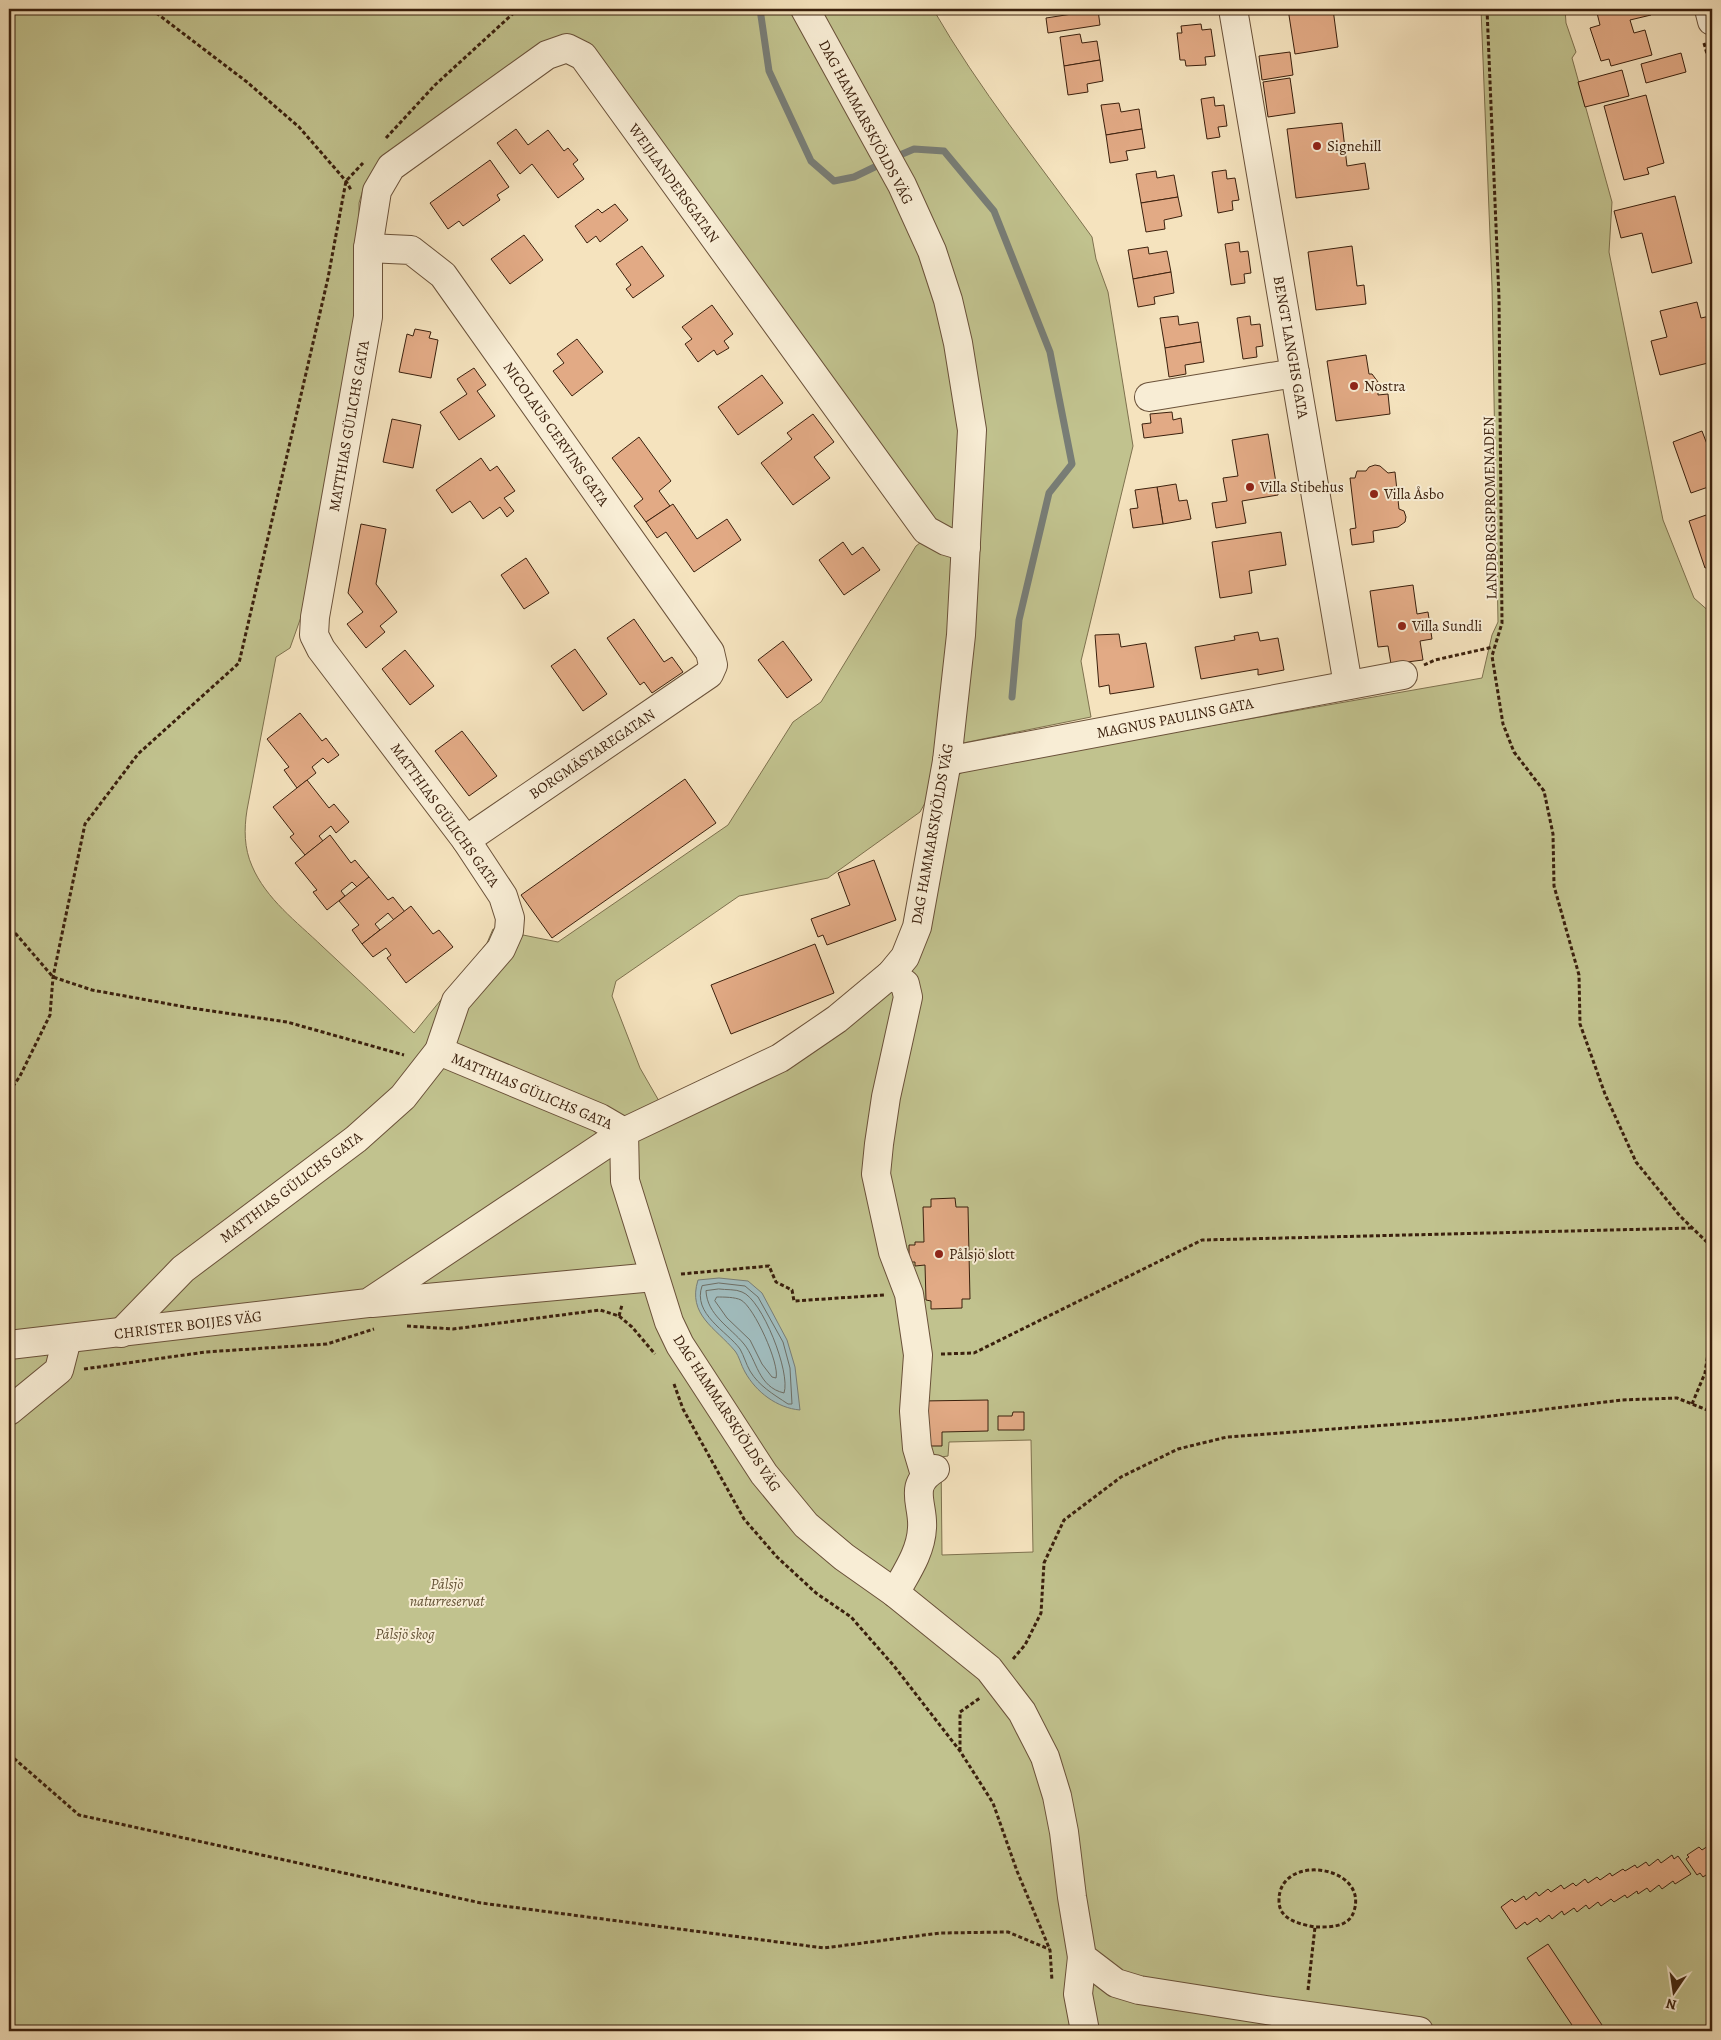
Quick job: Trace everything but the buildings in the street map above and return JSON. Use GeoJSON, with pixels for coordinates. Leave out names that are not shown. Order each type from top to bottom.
{"type":"FeatureCollection","features":[{"type":"Feature","properties":{"kind":"street","name":"DAG HAMMARSKJÖLDS VÄG"},"geometry":{"type":"LineString","coordinates":[[805,9],[902,185],[932,251],[948,300],[958,344],[972,430],[960,635],[947,761],[917,927],[905,957],[891,974],[837,1019],[780,1058],[624,1132],[625,1181],[669,1322],[680,1345],[764,1474],[806,1525],[844,1557],[895,1593],[990,1669],[1022,1712],[1044,1757],[1054,1788],[1064,1832],[1082,1957],[1078,1994],[1085,2031]]}},
{"type":"Feature","properties":{"kind":"street","name":"BENGT LANGHS GATA"},"geometry":{"type":"LineString","coordinates":[[1233,9],[1348,685]]}},
{"type":"Feature","properties":{"kind":"street"},"geometry":{"type":"LineString","coordinates":[[1709,9],[1712,21]]}},
{"type":"Feature","properties":{"kind":"street","name":"WEIJLANDERSGATAN"},"geometry":{"type":"LineString","coordinates":[[370,238],[377,191],[391,167],[547,56],[567,48],[582,56],[926,530],[946,541],[966,547]]}},
{"type":"Feature","properties":{"kind":"street","name":"NICOLAUS CERVINS GATA"},"geometry":{"type":"LineString","coordinates":[[370,238],[411,250],[444,275],[710,652],[713,665]]}},
{"type":"Feature","properties":{"kind":"street","name":"MATTHIAS GÜLICHS GATA"},"geometry":{"type":"LineString","coordinates":[[121,1333],[183,1269],[356,1139],[403,1097],[434,1058],[456,1001],[501,949],[509,931],[510,918],[503,896],[466,840],[321,649],[314,635],[315,617],[368,317],[370,238]]}},
{"type":"Feature","properties":{"kind":"street"},"geometry":{"type":"LineString","coordinates":[[1149,397],[1295,373]]}},
{"type":"Feature","properties":{"kind":"street","name":"BORGMÄSTAREGATAN"},"geometry":{"type":"LineString","coordinates":[[466,840],[709,674],[713,665]]}},
{"type":"Feature","properties":{"kind":"street","name":"MAGNUS PAULINS GATA"},"geometry":{"type":"LineString","coordinates":[[947,761],[1403,675]]}},
{"type":"Feature","properties":{"kind":"street"},"geometry":{"type":"LineString","coordinates":[[891,974],[905,984],[908,996],[886,1097],[876,1174],[893,1252],[909,1294],[918,1355],[914,1411],[917,1448],[930,1472],[920,1487],[918,1500],[922,1528],[916,1556],[895,1593]]}},
{"type":"Feature","properties":{"kind":"street","name":"MATTHIAS GÜLICHS GATA"},"geometry":{"type":"LineString","coordinates":[[434,1058],[600,1118],[624,1132]]}},
{"type":"Feature","properties":{"kind":"street","name":"CHRISTER BOIJES VÄG"},"geometry":{"type":"LineString","coordinates":[[368,1303],[624,1132]]}},
{"type":"Feature","properties":{"kind":"street","name":"CHRISTER BOIJES VÄG"},"geometry":{"type":"LineString","coordinates":[[9,1345],[368,1303],[654,1277]]}},
{"type":"Feature","properties":{"kind":"street"},"geometry":{"type":"LineString","coordinates":[[9,1412],[59,1370],[67,1339]]}},
{"type":"Feature","properties":{"kind":"street"},"geometry":{"type":"LineString","coordinates":[[1082,1957],[1116,1982],[1139,1990],[1304,2016],[1419,2031]]}},
{"type":"Feature","properties":{"kind":"path"},"geometry":{"type":"LineString","coordinates":[[151,9],[246,82],[299,127],[346,181],[370,238]]}},
{"type":"Feature","properties":{"kind":"path"},"geometry":{"type":"LineString","coordinates":[[384,140],[435,85],[518,9]]}},
{"type":"Feature","properties":{"kind":"path","name":"LANDBORGSPROMENADEN"},"geometry":{"type":"LineString","coordinates":[[1487,9],[1499,298],[1502,623],[1493,647],[1493,668],[1503,724],[1514,752],[1544,791],[1553,834],[1554,886],[1579,975],[1580,1024],[1605,1094],[1636,1162],[1680,1216],[1712,1247]]}},
{"type":"Feature","properties":{"kind":"path"},"geometry":{"type":"LineString","coordinates":[[9,1092],[20,1076],[50,1015],[53,977],[85,824],[138,754],[239,663],[328,278],[346,181],[365,161]]}},
{"type":"Feature","properties":{"kind":"path"},"geometry":{"type":"LineString","coordinates":[[1403,675],[1435,660],[1493,647]]}},
{"type":"Feature","properties":{"kind":"path"},"geometry":{"type":"LineString","coordinates":[[9,932],[16,934],[53,977],[92,990],[191,1008],[287,1022],[434,1058]]}},
{"type":"Feature","properties":{"kind":"path"},"geometry":{"type":"LineString","coordinates":[[918,1355],[974,1353],[1202,1240],[1693,1228]]}},
{"type":"Feature","properties":{"kind":"path"},"geometry":{"type":"LineString","coordinates":[[654,1277],[768,1266],[776,1282],[792,1290],[794,1301],[909,1294]]}},
{"type":"Feature","properties":{"kind":"path"},"geometry":{"type":"LineString","coordinates":[[406,1326],[453,1329],[600,1310],[619,1316]]}},
{"type":"Feature","properties":{"kind":"path"},"geometry":{"type":"LineString","coordinates":[[59,1370],[84,1369],[206,1352],[328,1344],[379,1328]]}},
{"type":"Feature","properties":{"kind":"path"},"geometry":{"type":"LineString","coordinates":[[1692,1404],[1705,1373],[1712,1328]]}},
{"type":"Feature","properties":{"kind":"path"},"geometry":{"type":"LineString","coordinates":[[9,1754],[79,1815],[481,1903],[824,1948],[940,1934],[1008,1932],[1050,1950],[1017,1871],[993,1803],[960,1751],[960,1712],[979,1700],[1025,1645],[1041,1613],[1044,1563],[1064,1520],[1121,1477],[1178,1449],[1227,1437],[1466,1419],[1622,1400],[1677,1398],[1712,1412]]}},
{"type":"Feature","properties":{"kind":"path"},"geometry":{"type":"LineString","coordinates":[[1313,1869],[1332,1872],[1347,1881],[1354,1891],[1356,1904],[1352,1916],[1343,1924],[1332,1928],[1315,1927],[1295,1923],[1285,1916],[1279,1904],[1279,1893],[1285,1880],[1295,1873],[1313,1869]]}},
{"type":"Feature","properties":{"kind":"path"},"geometry":{"type":"LineString","coordinates":[[1304,2016],[1315,1927]]}},
{"type":"Feature","properties":{"kind":"green space","name":"Pålsjö naturreservat"},"geometry":{"type":"Polygon","coordinates":[[[9,9],[933,9],[989,97],[1092,237],[1096,259],[1108,292],[1133,446],[1081,661],[1091,717],[958,744],[920,812],[828,878],[739,896],[616,981],[612,996],[640,1068],[659,1101],[711,1075],[790,1045],[903,946],[951,783],[961,773],[975,767],[1482,678],[1492,635],[1498,622],[1492,286],[1481,9],[1565,9],[1566,23],[1576,52],[1572,58],[1612,202],[1609,252],[1663,520],[1694,598],[1712,614],[1712,2031],[9,2031],[9,9]],[[580,39],[374,171],[364,186],[359,203],[360,317],[305,617],[301,617],[290,648],[276,657],[247,810],[245,831],[247,852],[252,866],[265,889],[293,919],[414,1033],[487,943],[493,929],[558,942],[728,825],[793,722],[821,702],[916,546],[924,540],[580,39]],[[1031,1440],[949,1442],[948,1456],[941,1457],[942,1555],[1033,1552],[1031,1440]]]}},
{"type":"Feature","properties":{"kind":"water"},"geometry":{"type":"Polygon","coordinates":[[[719,1278],[748,1281],[762,1293],[787,1340],[795,1367],[800,1410],[783,1406],[761,1392],[750,1379],[735,1351],[712,1328],[700,1312],[696,1303],[698,1280],[719,1278]]]}},
{"type":"Feature","properties":{"kind":"waterway"},"geometry":{"type":"LineString","coordinates":[[760,9],[769,71],[811,161],[834,181],[854,177],[883,163]]}},
{"type":"Feature","properties":{"kind":"waterway"},"geometry":{"type":"LineString","coordinates":[[893,158],[914,149],[944,151],[994,211],[1050,352],[1072,464],[1049,493],[1019,620],[1012,697]]}},
{"type":"Feature","properties":{"kind":"place","name":"Signehill"},"geometry":{"type":"Point","coordinates":[1317,146]}},
{"type":"Feature","properties":{"kind":"place","name":"Nostra"},"geometry":{"type":"Point","coordinates":[1354,386]}},
{"type":"Feature","properties":{"kind":"place","name":"Villa Stibehus"},"geometry":{"type":"Point","coordinates":[1250,487]}},
{"type":"Feature","properties":{"kind":"place","name":"Villa Åsbo"},"geometry":{"type":"Point","coordinates":[1374,494]}},
{"type":"Feature","properties":{"kind":"place","name":"Villa Sundli"},"geometry":{"type":"Point","coordinates":[1402,626]}},
{"type":"Feature","properties":{"kind":"place","name":"Pålsjö slott"},"geometry":{"type":"Point","coordinates":[939,1254]}},
{"type":"Feature","properties":{"kind":"park label","name":"Pålsjö skog"},"geometry":{"type":"Point","coordinates":[405,1634]}}]}
